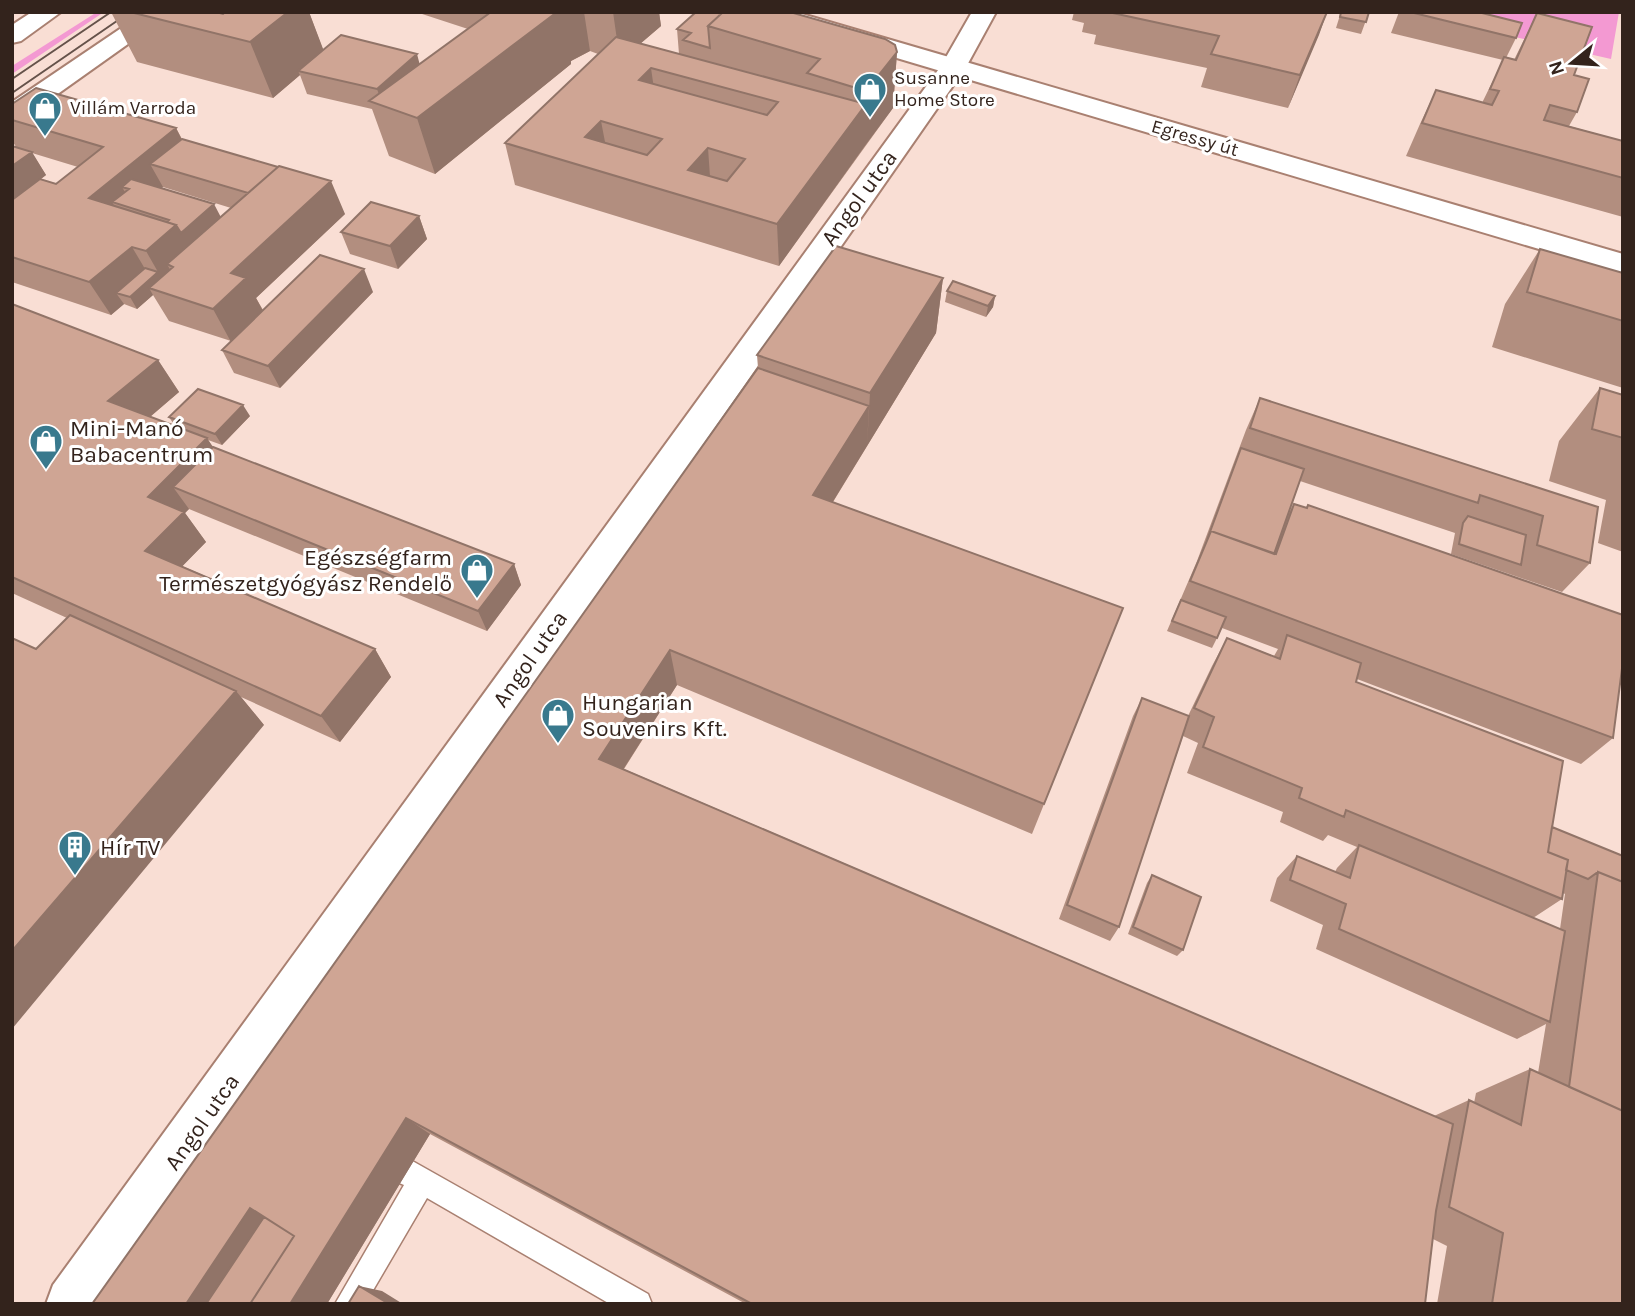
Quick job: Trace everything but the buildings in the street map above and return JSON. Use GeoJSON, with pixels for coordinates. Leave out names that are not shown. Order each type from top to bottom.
{"type":"FeatureCollection","features":[{"type":"Feature","properties":{"kind":"street"},"geometry":{"type":"LineString","coordinates":[[12,36],[49,12]]}},
{"type":"Feature","properties":{"kind":"street"},"geometry":{"type":"LineString","coordinates":[[12,114],[161,12]]}},
{"type":"Feature","properties":{"kind":"street","name":"Egressy út"},"geometry":{"type":"LineString","coordinates":[[768,12],[1623,264]]}},
{"type":"Feature","properties":{"kind":"street","name":"Angol utca"},"geometry":{"type":"LineString","coordinates":[[72,1304],[248,1080],[953,67],[984,12]]}},
{"type":"Feature","properties":{"kind":"lane"},"geometry":{"type":"LineString","coordinates":[[349,1304],[415,1176],[638,1304]]}},
{"type":"Feature","properties":{"kind":"shaded area"},"geometry":{"type":"Polygon","coordinates":[[[97,12],[104,12],[12,74],[12,66],[97,12]]]}},
{"type":"Feature","properties":{"kind":"shaded area"},"geometry":{"type":"Polygon","coordinates":[[[1405,12],[1619,12],[1611,59],[1405,12]]]}},
{"type":"Feature","properties":{"kind":"tram line"},"geometry":{"type":"LineString","coordinates":[[12,79],[111,12]]}},
{"type":"Feature","properties":{"kind":"tram line"},"geometry":{"type":"LineString","coordinates":[[12,93],[130,12]]}},
{"type":"Feature","properties":{"kind":"place","name":"Susanne Home Store"},"geometry":{"type":"Point","coordinates":[870,119]}},
{"type":"Feature","properties":{"kind":"place","name":"Villám Varroda"},"geometry":{"type":"Point","coordinates":[45,138]}},
{"type":"Feature","properties":{"kind":"place","name":"Mini-Manó Babacentrum"},"geometry":{"type":"Point","coordinates":[46,471]}},
{"type":"Feature","properties":{"kind":"place","name":"Egészségfarm Természetgyógyász Rendelő"},"geometry":{"type":"Point","coordinates":[477,600]}},
{"type":"Feature","properties":{"kind":"place","name":"Hungarian Souvenirs Kft."},"geometry":{"type":"Point","coordinates":[558,745]}},
{"type":"Feature","properties":{"kind":"place","name":"Hír TV"},"geometry":{"type":"Point","coordinates":[75,877]}}]}
